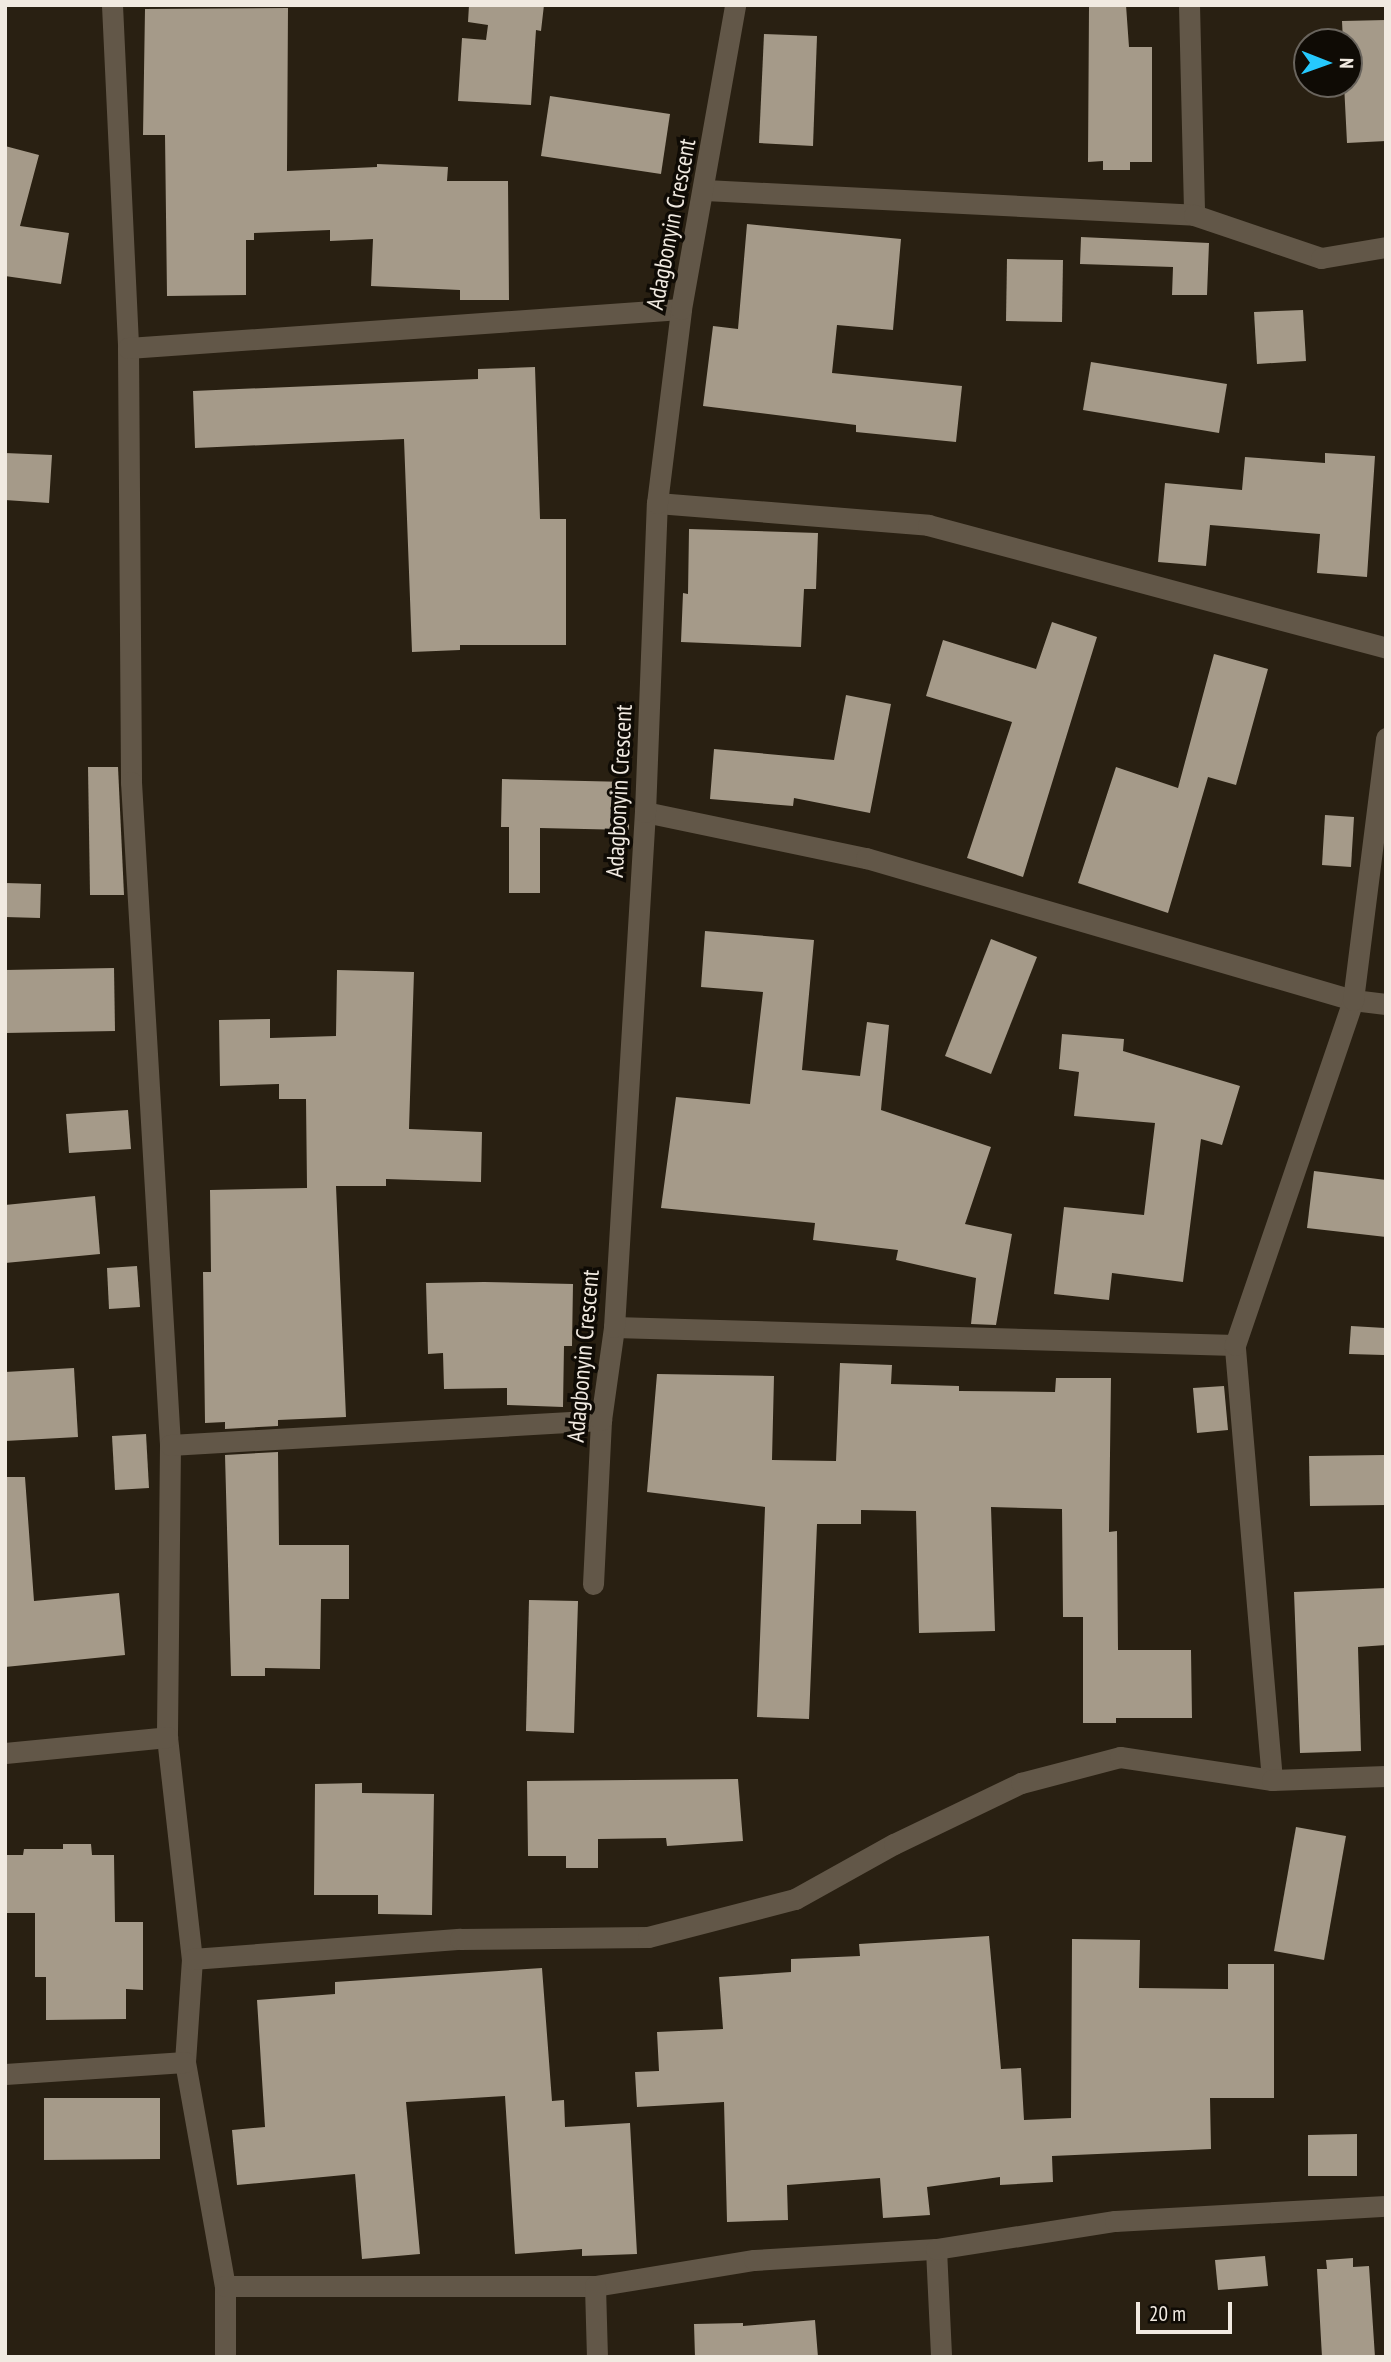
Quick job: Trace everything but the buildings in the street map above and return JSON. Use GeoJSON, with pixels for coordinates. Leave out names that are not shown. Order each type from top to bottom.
{"type":"FeatureCollection","features":[{"type":"Feature","properties":{"kind":"street"},"geometry":{"type":"LineString","coordinates":[[112,5],[128,348],[131,782],[170,1445],[167,1737],[192,1959],[185,2062],[225,2286],[225,2357]]}},
{"type":"Feature","properties":{"kind":"street","name":"Adagbonyin Crescent"},"geometry":{"type":"LineString","coordinates":[[593,1584],[601,1420],[614,1327],[645,812],[657,503],[681,309],[705,190],[735,5]]}},
{"type":"Feature","properties":{"kind":"street"},"geometry":{"type":"LineString","coordinates":[[1189,5],[1194,215]]}},
{"type":"Feature","properties":{"kind":"street"},"geometry":{"type":"LineString","coordinates":[[705,190],[1194,215],[1321,258],[1386,247]]}},
{"type":"Feature","properties":{"kind":"street"},"geometry":{"type":"LineString","coordinates":[[128,348],[681,309]]}},
{"type":"Feature","properties":{"kind":"street"},"geometry":{"type":"LineString","coordinates":[[657,503],[928,525],[1386,648]]}},
{"type":"Feature","properties":{"kind":"street"},"geometry":{"type":"LineString","coordinates":[[1272,1780],[1235,1345],[1353,1000],[1386,738]]}},
{"type":"Feature","properties":{"kind":"street"},"geometry":{"type":"LineString","coordinates":[[645,812],[866,858],[1353,1000],[1386,1004]]}},
{"type":"Feature","properties":{"kind":"street"},"geometry":{"type":"LineString","coordinates":[[614,1327],[1235,1345]]}},
{"type":"Feature","properties":{"kind":"street"},"geometry":{"type":"LineString","coordinates":[[170,1445],[601,1420]]}},
{"type":"Feature","properties":{"kind":"street"},"geometry":{"type":"LineString","coordinates":[[5,1753],[167,1737]]}},
{"type":"Feature","properties":{"kind":"street"},"geometry":{"type":"LineString","coordinates":[[192,1959],[460,1939],[648,1937],[795,1899],[894,1844],[1021,1783],[1120,1757],[1272,1780],[1386,1776]]}},
{"type":"Feature","properties":{"kind":"street"},"geometry":{"type":"LineString","coordinates":[[5,2074],[185,2062]]}},
{"type":"Feature","properties":{"kind":"street"},"geometry":{"type":"LineString","coordinates":[[225,2286],[595,2286],[754,2260],[936,2249],[1115,2221],[1386,2206]]}},
{"type":"Feature","properties":{"kind":"street"},"geometry":{"type":"LineString","coordinates":[[936,2249],[941,2357]]}},
{"type":"Feature","properties":{"kind":"street"},"geometry":{"type":"LineString","coordinates":[[595,2286],[597,2357]]}}]}
